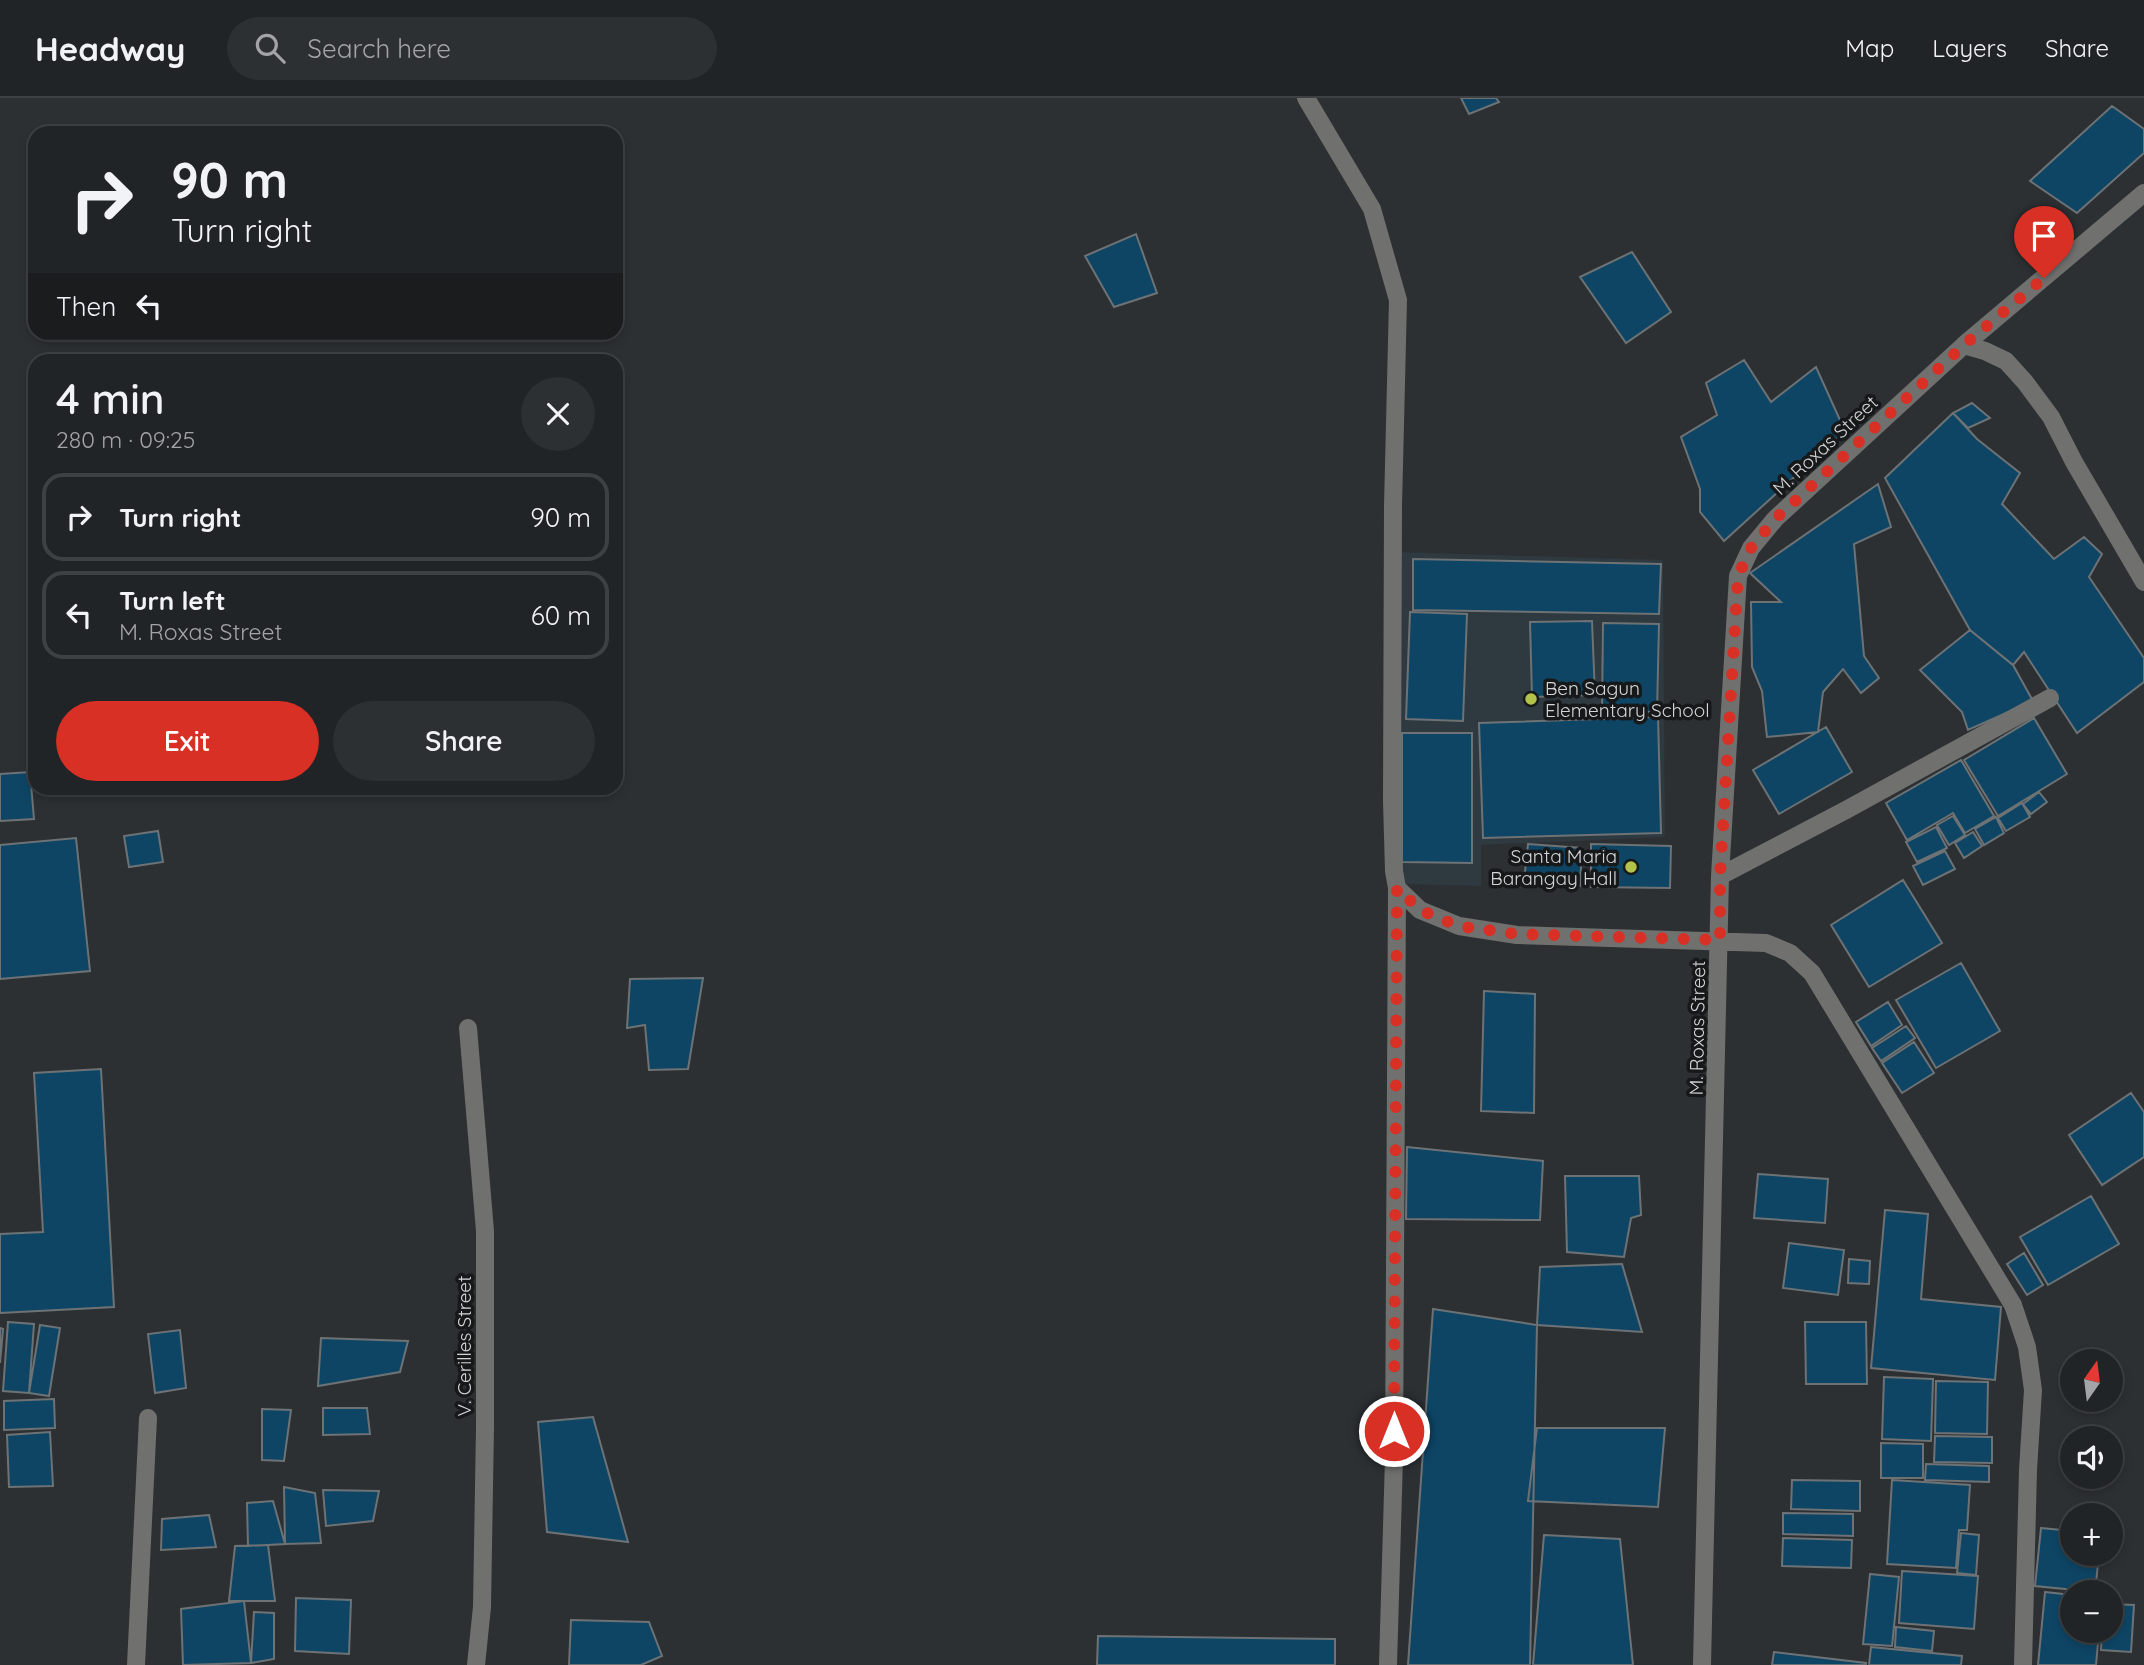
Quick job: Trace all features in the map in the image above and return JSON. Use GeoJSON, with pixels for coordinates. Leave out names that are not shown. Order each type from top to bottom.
{"type":"FeatureCollection","features":[{"type":"Feature","properties":{"kind":"street"},"geometry":{"type":"LineString","coordinates":[[1306,98],[1373,209],[1398,300],[1393,506],[1392,801],[1397,888],[1394,1445],[1388,1665]]}},
{"type":"Feature","properties":{"kind":"street","name":"M. Roxas Street"},"geometry":{"type":"LineString","coordinates":[[1702,1665],[1720,876],[1738,576],[1751,548],[1775,519],[1964,345],[2144,193]]}},
{"type":"Feature","properties":{"kind":"street"},"geometry":{"type":"LineString","coordinates":[[1964,345],[2006,361],[2051,416],[2074,462],[2144,582]]}},
{"type":"Feature","properties":{"kind":"street"},"geometry":{"type":"LineString","coordinates":[[1720,876],[2050,698]]}},
{"type":"Feature","properties":{"kind":"street"},"geometry":{"type":"LineString","coordinates":[[1397,888],[1420,910],[1458,926],[1517,934],[1766,943],[1790,953],[1812,973],[2013,1305],[2027,1347],[2033,1390],[2023,1665]]}},
{"type":"Feature","properties":{"kind":"street","name":"V. Cerilles Street"},"geometry":{"type":"LineString","coordinates":[[468,1028],[485,1231],[482,1593],[476,1665]]}},
{"type":"Feature","properties":{"kind":"street"},"geometry":{"type":"LineString","coordinates":[[136,1665],[148,1418]]}},
{"type":"Feature","properties":{"kind":"shaded area","name":"Ben Sagun Elementary School"},"geometry":{"type":"Polygon","coordinates":[[[1397,552],[1663,560],[1665,837],[1481,845],[1481,886],[1399,884],[1397,552]]]}},
{"type":"Feature","properties":{"kind":"building"},"geometry":{"type":"Polygon","coordinates":[[[1461,98],[1496,98],[1499,102],[1469,114],[1461,98]]]}},
{"type":"Feature","properties":{"kind":"building"},"geometry":{"type":"Polygon","coordinates":[[[2112,106],[2144,129],[2144,153],[2077,213],[2030,181],[2112,106]]]}},
{"type":"Feature","properties":{"kind":"building"},"geometry":{"type":"Polygon","coordinates":[[[1136,234],[1157,293],[1114,307],[1085,256],[1136,234]]]}},
{"type":"Feature","properties":{"kind":"building"},"geometry":{"type":"Polygon","coordinates":[[[1632,252],[1671,312],[1626,343],[1580,277],[1632,252]]]}},
{"type":"Feature","properties":{"kind":"building"},"geometry":{"type":"Polygon","coordinates":[[[1744,360],[1771,402],[1816,367],[1845,431],[1724,541],[1700,512],[1700,489],[1681,437],[1717,415],[1706,383],[1744,360]]]}},
{"type":"Feature","properties":{"kind":"building"},"geometry":{"type":"Polygon","coordinates":[[[1972,403],[1990,418],[1968,428],[1953,413],[1972,403]]]}},
{"type":"Feature","properties":{"kind":"building"},"geometry":{"type":"Polygon","coordinates":[[[1953,413],[1977,439],[2020,473],[2002,504],[2054,559],[2084,537],[2102,554],[2089,577],[2144,658],[2144,682],[2077,733],[2024,652],[2013,665],[1970,630],[1885,478],[1953,413]]]}},
{"type":"Feature","properties":{"kind":"building"},"geometry":{"type":"Polygon","coordinates":[[[1878,484],[1891,527],[1854,544],[1864,656],[1879,678],[1861,693],[1843,669],[1823,692],[1818,732],[1767,737],[1762,691],[1752,667],[1751,602],[1781,602],[1750,573],[1878,484]]]}},
{"type":"Feature","properties":{"kind":"building"},"geometry":{"type":"Polygon","coordinates":[[[1413,559],[1661,564],[1659,614],[1413,610],[1413,559]]]}},
{"type":"Feature","properties":{"kind":"building"},"geometry":{"type":"Polygon","coordinates":[[[1410,612],[1467,614],[1463,721],[1406,719],[1410,612]]]}},
{"type":"Feature","properties":{"kind":"building"},"geometry":{"type":"Polygon","coordinates":[[[1592,621],[1595,695],[1532,697],[1530,622],[1592,621]]]}},
{"type":"Feature","properties":{"kind":"building"},"geometry":{"type":"Polygon","coordinates":[[[1603,623],[1659,624],[1657,712],[1602,711],[1603,623]]]}},
{"type":"Feature","properties":{"kind":"building"},"geometry":{"type":"Polygon","coordinates":[[[1970,630],[2013,665],[2033,701],[1968,730],[1962,712],[1920,670],[1970,630]]]}},
{"type":"Feature","properties":{"kind":"building"},"geometry":{"type":"Polygon","coordinates":[[[1658,717],[1661,833],[1483,838],[1479,723],[1658,717]]]}},
{"type":"Feature","properties":{"kind":"building"},"geometry":{"type":"Polygon","coordinates":[[[2034,718],[2067,774],[1998,816],[1964,760],[2034,718]]]}},
{"type":"Feature","properties":{"kind":"building"},"geometry":{"type":"Polygon","coordinates":[[[1826,727],[1852,772],[1779,814],[1753,770],[1826,727]]]}},
{"type":"Feature","properties":{"kind":"building"},"geometry":{"type":"Polygon","coordinates":[[[1402,733],[1472,733],[1472,863],[1402,862],[1402,733]]]}},
{"type":"Feature","properties":{"kind":"building"},"geometry":{"type":"Polygon","coordinates":[[[1961,760],[1994,816],[1965,833],[1953,813],[1907,840],[1886,803],[1961,760]]]}},
{"type":"Feature","properties":{"kind":"building"},"geometry":{"type":"Polygon","coordinates":[[[28,772],[28,795],[32,795],[34,819],[0,821],[0,774],[28,772]]]}},
{"type":"Feature","properties":{"kind":"building"},"geometry":{"type":"Polygon","coordinates":[[[2039,792],[2047,802],[2031,814],[2023,804],[2039,792]]]}},
{"type":"Feature","properties":{"kind":"building"},"geometry":{"type":"Polygon","coordinates":[[[2022,803],[2030,817],[2006,831],[1998,818],[2022,803]]]}},
{"type":"Feature","properties":{"kind":"building"},"geometry":{"type":"Polygon","coordinates":[[[1953,816],[1965,835],[1949,845],[1937,825],[1953,816]]]}},
{"type":"Feature","properties":{"kind":"building"},"geometry":{"type":"Polygon","coordinates":[[[1996,817],[2004,833],[1984,845],[1975,829],[1996,817]]]}},
{"type":"Feature","properties":{"kind":"building"},"geometry":{"type":"Polygon","coordinates":[[[1936,827],[1947,848],[1917,862],[1906,842],[1936,827]]]}},
{"type":"Feature","properties":{"kind":"building"},"geometry":{"type":"Polygon","coordinates":[[[158,831],[163,862],[129,867],[124,836],[158,831]]]}},
{"type":"Feature","properties":{"kind":"building"},"geometry":{"type":"Polygon","coordinates":[[[1973,832],[1982,846],[1964,858],[1955,843],[1973,832]]]}},
{"type":"Feature","properties":{"kind":"building"},"geometry":{"type":"Polygon","coordinates":[[[76,838],[90,971],[0,979],[0,845],[76,838]]]}},
{"type":"Feature","properties":{"kind":"building"},"geometry":{"type":"Polygon","coordinates":[[[1528,844],[1582,848],[1580,886],[1524,881],[1528,844]]]}},
{"type":"Feature","properties":{"kind":"building","name":"Santa Maria Barangay Hall"},"geometry":{"type":"Polygon","coordinates":[[[1591,844],[1671,846],[1670,888],[1591,887],[1591,844]]]}},
{"type":"Feature","properties":{"kind":"building"},"geometry":{"type":"Polygon","coordinates":[[[1945,851],[1955,869],[1923,885],[1913,866],[1945,851]]]}},
{"type":"Feature","properties":{"kind":"building"},"geometry":{"type":"Polygon","coordinates":[[[1903,880],[1942,943],[1869,987],[1831,925],[1903,880]]]}},
{"type":"Feature","properties":{"kind":"building"},"geometry":{"type":"Polygon","coordinates":[[[1961,963],[2000,1031],[1936,1068],[1896,1000],[1961,963]]]}},
{"type":"Feature","properties":{"kind":"building"},"geometry":{"type":"Polygon","coordinates":[[[703,978],[688,1069],[649,1070],[645,1025],[627,1028],[630,979],[703,978]]]}},
{"type":"Feature","properties":{"kind":"building"},"geometry":{"type":"Polygon","coordinates":[[[1484,991],[1535,994],[1534,1113],[1481,1111],[1484,991]]]}},
{"type":"Feature","properties":{"kind":"building"},"geometry":{"type":"Polygon","coordinates":[[[1888,1002],[1902,1025],[1871,1046],[1856,1022],[1888,1002]]]}},
{"type":"Feature","properties":{"kind":"building"},"geometry":{"type":"Polygon","coordinates":[[[1906,1026],[1915,1038],[1881,1061],[1872,1048],[1906,1026]]]}},
{"type":"Feature","properties":{"kind":"building"},"geometry":{"type":"Polygon","coordinates":[[[1914,1042],[1934,1073],[1902,1093],[1882,1063],[1914,1042]]]}},
{"type":"Feature","properties":{"kind":"building"},"geometry":{"type":"Polygon","coordinates":[[[101,1069],[114,1307],[0,1313],[0,1234],[43,1232],[34,1073],[101,1069]]]}},
{"type":"Feature","properties":{"kind":"building"},"geometry":{"type":"Polygon","coordinates":[[[2131,1093],[2144,1112],[2144,1157],[2102,1185],[2069,1135],[2131,1093]]]}},
{"type":"Feature","properties":{"kind":"building"},"geometry":{"type":"Polygon","coordinates":[[[1407,1147],[1543,1161],[1540,1220],[1406,1219],[1407,1147]]]}},
{"type":"Feature","properties":{"kind":"building"},"geometry":{"type":"Polygon","coordinates":[[[1758,1174],[1828,1179],[1825,1223],[1754,1218],[1758,1174]]]}},
{"type":"Feature","properties":{"kind":"building"},"geometry":{"type":"Polygon","coordinates":[[[1565,1176],[1639,1176],[1641,1215],[1631,1218],[1624,1257],[1567,1252],[1565,1176]]]}},
{"type":"Feature","properties":{"kind":"building"},"geometry":{"type":"Polygon","coordinates":[[[2091,1196],[2119,1244],[2048,1285],[2020,1237],[2091,1196]]]}},
{"type":"Feature","properties":{"kind":"building"},"geometry":{"type":"Polygon","coordinates":[[[1885,1210],[1928,1214],[1921,1299],[2001,1307],[1995,1380],[1871,1368],[1885,1210]]]}},
{"type":"Feature","properties":{"kind":"building"},"geometry":{"type":"Polygon","coordinates":[[[1789,1243],[1844,1250],[1838,1295],[1783,1288],[1789,1243]]]}},
{"type":"Feature","properties":{"kind":"building"},"geometry":{"type":"Polygon","coordinates":[[[2024,1253],[2043,1285],[2027,1295],[2007,1264],[2024,1253]]]}},
{"type":"Feature","properties":{"kind":"building"},"geometry":{"type":"Polygon","coordinates":[[[1849,1259],[1870,1261],[1869,1284],[1848,1283],[1849,1259]]]}},
{"type":"Feature","properties":{"kind":"building"},"geometry":{"type":"Polygon","coordinates":[[[1622,1264],[1642,1332],[1537,1325],[1540,1267],[1622,1264]]]}},
{"type":"Feature","properties":{"kind":"building"},"geometry":{"type":"Polygon","coordinates":[[[1433,1309],[1537,1325],[1530,1665],[1408,1665],[1433,1309]]]}},
{"type":"Feature","properties":{"kind":"building"},"geometry":{"type":"Polygon","coordinates":[[[8,1322],[34,1324],[29,1393],[3,1391],[8,1322]]]}},
{"type":"Feature","properties":{"kind":"building"},"geometry":{"type":"Polygon","coordinates":[[[1805,1322],[1866,1322],[1867,1384],[1806,1384],[1805,1322]]]}},
{"type":"Feature","properties":{"kind":"building"},"geometry":{"type":"Polygon","coordinates":[[[40,1325],[60,1328],[49,1396],[29,1393],[40,1325]]]}},
{"type":"Feature","properties":{"kind":"building"},"geometry":{"type":"Polygon","coordinates":[[[0,1328],[3,1329],[0,1363],[0,1328]]]}},
{"type":"Feature","properties":{"kind":"building"},"geometry":{"type":"Polygon","coordinates":[[[180,1330],[186,1388],[155,1393],[148,1334],[180,1330]]]}},
{"type":"Feature","properties":{"kind":"building"},"geometry":{"type":"Polygon","coordinates":[[[321,1338],[408,1341],[400,1372],[318,1386],[321,1338]]]}},
{"type":"Feature","properties":{"kind":"building"},"geometry":{"type":"Polygon","coordinates":[[[1884,1377],[1933,1379],[1931,1441],[1882,1439],[1884,1377]]]}},
{"type":"Feature","properties":{"kind":"building"},"geometry":{"type":"Polygon","coordinates":[[[1936,1381],[1988,1382],[1987,1434],[1935,1433],[1936,1381]]]}},
{"type":"Feature","properties":{"kind":"building"},"geometry":{"type":"Polygon","coordinates":[[[54,1399],[55,1428],[4,1430],[4,1401],[54,1399]]]}},
{"type":"Feature","properties":{"kind":"building"},"geometry":{"type":"Polygon","coordinates":[[[323,1408],[367,1408],[370,1434],[323,1435],[323,1408]]]}},
{"type":"Feature","properties":{"kind":"building"},"geometry":{"type":"Polygon","coordinates":[[[262,1409],[291,1410],[284,1461],[262,1460],[262,1409]]]}},
{"type":"Feature","properties":{"kind":"building"},"geometry":{"type":"Polygon","coordinates":[[[593,1417],[628,1542],[547,1532],[538,1422],[593,1417]]]}},
{"type":"Feature","properties":{"kind":"building"},"geometry":{"type":"Polygon","coordinates":[[[1537,1428],[1665,1428],[1658,1507],[1528,1501],[1537,1428]]]}},
{"type":"Feature","properties":{"kind":"building"},"geometry":{"type":"Polygon","coordinates":[[[50,1432],[53,1486],[9,1487],[7,1435],[50,1432]]]}},
{"type":"Feature","properties":{"kind":"building"},"geometry":{"type":"Polygon","coordinates":[[[1935,1436],[1992,1437],[1992,1463],[1934,1462],[1935,1436]]]}},
{"type":"Feature","properties":{"kind":"building"},"geometry":{"type":"Polygon","coordinates":[[[1881,1443],[1923,1444],[1923,1478],[1881,1478],[1881,1443]]]}},
{"type":"Feature","properties":{"kind":"building"},"geometry":{"type":"Polygon","coordinates":[[[1926,1464],[1989,1466],[1989,1482],[1925,1480],[1926,1464]]]}},
{"type":"Feature","properties":{"kind":"building"},"geometry":{"type":"Polygon","coordinates":[[[1792,1480],[1860,1481],[1860,1511],[1791,1509],[1792,1480]]]}},
{"type":"Feature","properties":{"kind":"building"},"geometry":{"type":"Polygon","coordinates":[[[1892,1480],[1970,1485],[1967,1530],[1959,1530],[1956,1568],[1887,1564],[1892,1480]]]}},
{"type":"Feature","properties":{"kind":"building"},"geometry":{"type":"Polygon","coordinates":[[[284,1487],[315,1493],[321,1543],[285,1544],[284,1487]]]}},
{"type":"Feature","properties":{"kind":"building"},"geometry":{"type":"Polygon","coordinates":[[[323,1490],[379,1491],[373,1521],[326,1526],[323,1490]]]}},
{"type":"Feature","properties":{"kind":"building"},"geometry":{"type":"Polygon","coordinates":[[[273,1501],[285,1544],[248,1546],[247,1503],[273,1501]]]}},
{"type":"Feature","properties":{"kind":"building"},"geometry":{"type":"Polygon","coordinates":[[[1783,1513],[1853,1514],[1853,1536],[1783,1534],[1783,1513]]]}},
{"type":"Feature","properties":{"kind":"building"},"geometry":{"type":"Polygon","coordinates":[[[209,1515],[216,1547],[161,1550],[162,1519],[209,1515]]]}},
{"type":"Feature","properties":{"kind":"building"},"geometry":{"type":"Polygon","coordinates":[[[2041,1528],[2060,1530],[2060,1566],[2098,1566],[2096,1580],[2060,1580],[2060,1588],[2035,1586],[2041,1528]]]}},
{"type":"Feature","properties":{"kind":"building"},"geometry":{"type":"Polygon","coordinates":[[[1961,1533],[1979,1535],[1976,1575],[1957,1573],[1961,1533]]]}},
{"type":"Feature","properties":{"kind":"building"},"geometry":{"type":"Polygon","coordinates":[[[1544,1535],[1620,1539],[1633,1665],[1533,1665],[1544,1535]]]}},
{"type":"Feature","properties":{"kind":"building"},"geometry":{"type":"Polygon","coordinates":[[[1783,1538],[1852,1540],[1851,1568],[1782,1566],[1783,1538]]]}},
{"type":"Feature","properties":{"kind":"building"},"geometry":{"type":"Polygon","coordinates":[[[268,1545],[275,1601],[229,1601],[235,1546],[268,1545]]]}},
{"type":"Feature","properties":{"kind":"building"},"geometry":{"type":"Polygon","coordinates":[[[1902,1571],[1978,1576],[1974,1629],[1899,1623],[1902,1571]]]}},
{"type":"Feature","properties":{"kind":"building"},"geometry":{"type":"Polygon","coordinates":[[[1870,1574],[1899,1577],[1892,1646],[1863,1644],[1870,1574]]]}},
{"type":"Feature","properties":{"kind":"building"},"geometry":{"type":"Polygon","coordinates":[[[2045,1592],[2060,1594],[2060,1643],[2098,1643],[2096,1665],[2038,1665],[2045,1592]]]}},
{"type":"Feature","properties":{"kind":"building"},"geometry":{"type":"Polygon","coordinates":[[[296,1598],[351,1600],[349,1654],[295,1651],[296,1598]]]}},
{"type":"Feature","properties":{"kind":"building"},"geometry":{"type":"Polygon","coordinates":[[[244,1601],[251,1663],[183,1665],[181,1609],[244,1601]]]}},
{"type":"Feature","properties":{"kind":"building"},"geometry":{"type":"Polygon","coordinates":[[[2123,1605],[2134,1605],[2131,1652],[2101,1650],[2101,1643],[2123,1643],[2123,1605]]]}},
{"type":"Feature","properties":{"kind":"building"},"geometry":{"type":"Polygon","coordinates":[[[254,1612],[274,1613],[274,1659],[251,1663],[254,1612]]]}},
{"type":"Feature","properties":{"kind":"building"},"geometry":{"type":"Polygon","coordinates":[[[571,1620],[649,1622],[662,1656],[641,1665],[569,1665],[571,1620]]]}},
{"type":"Feature","properties":{"kind":"building"},"geometry":{"type":"Polygon","coordinates":[[[1896,1627],[1934,1631],[1932,1651],[1895,1647],[1896,1627]]]}},
{"type":"Feature","properties":{"kind":"building"},"geometry":{"type":"Polygon","coordinates":[[[1098,1636],[1335,1639],[1335,1665],[1097,1665],[1098,1636]]]}},
{"type":"Feature","properties":{"kind":"building"},"geometry":{"type":"Polygon","coordinates":[[[1871,1647],[1962,1656],[1961,1665],[1869,1665],[1871,1647]]]}},
{"type":"Feature","properties":{"kind":"building"},"geometry":{"type":"Polygon","coordinates":[[[1774,1652],[1866,1663],[1866,1665],[1772,1665],[1774,1652]]]}},
{"type":"Feature","properties":{"kind":"place","name":"Ben Sagun Elementary School"},"geometry":{"type":"Point","coordinates":[1531,699]}},
{"type":"Feature","properties":{"kind":"place","name":"Santa Maria Barangay Hall"},"geometry":{"type":"Point","coordinates":[1631,867]}},
{"type":"Feature","properties":{"kind":"route"},"geometry":{"type":"LineString","coordinates":[[1394,1431],[1397,888],[1420,910],[1458,926],[1517,934],[1720,940],[1720,876],[1738,576],[1751,548],[1775,519],[1964,345],[2044,278]]}}]}
